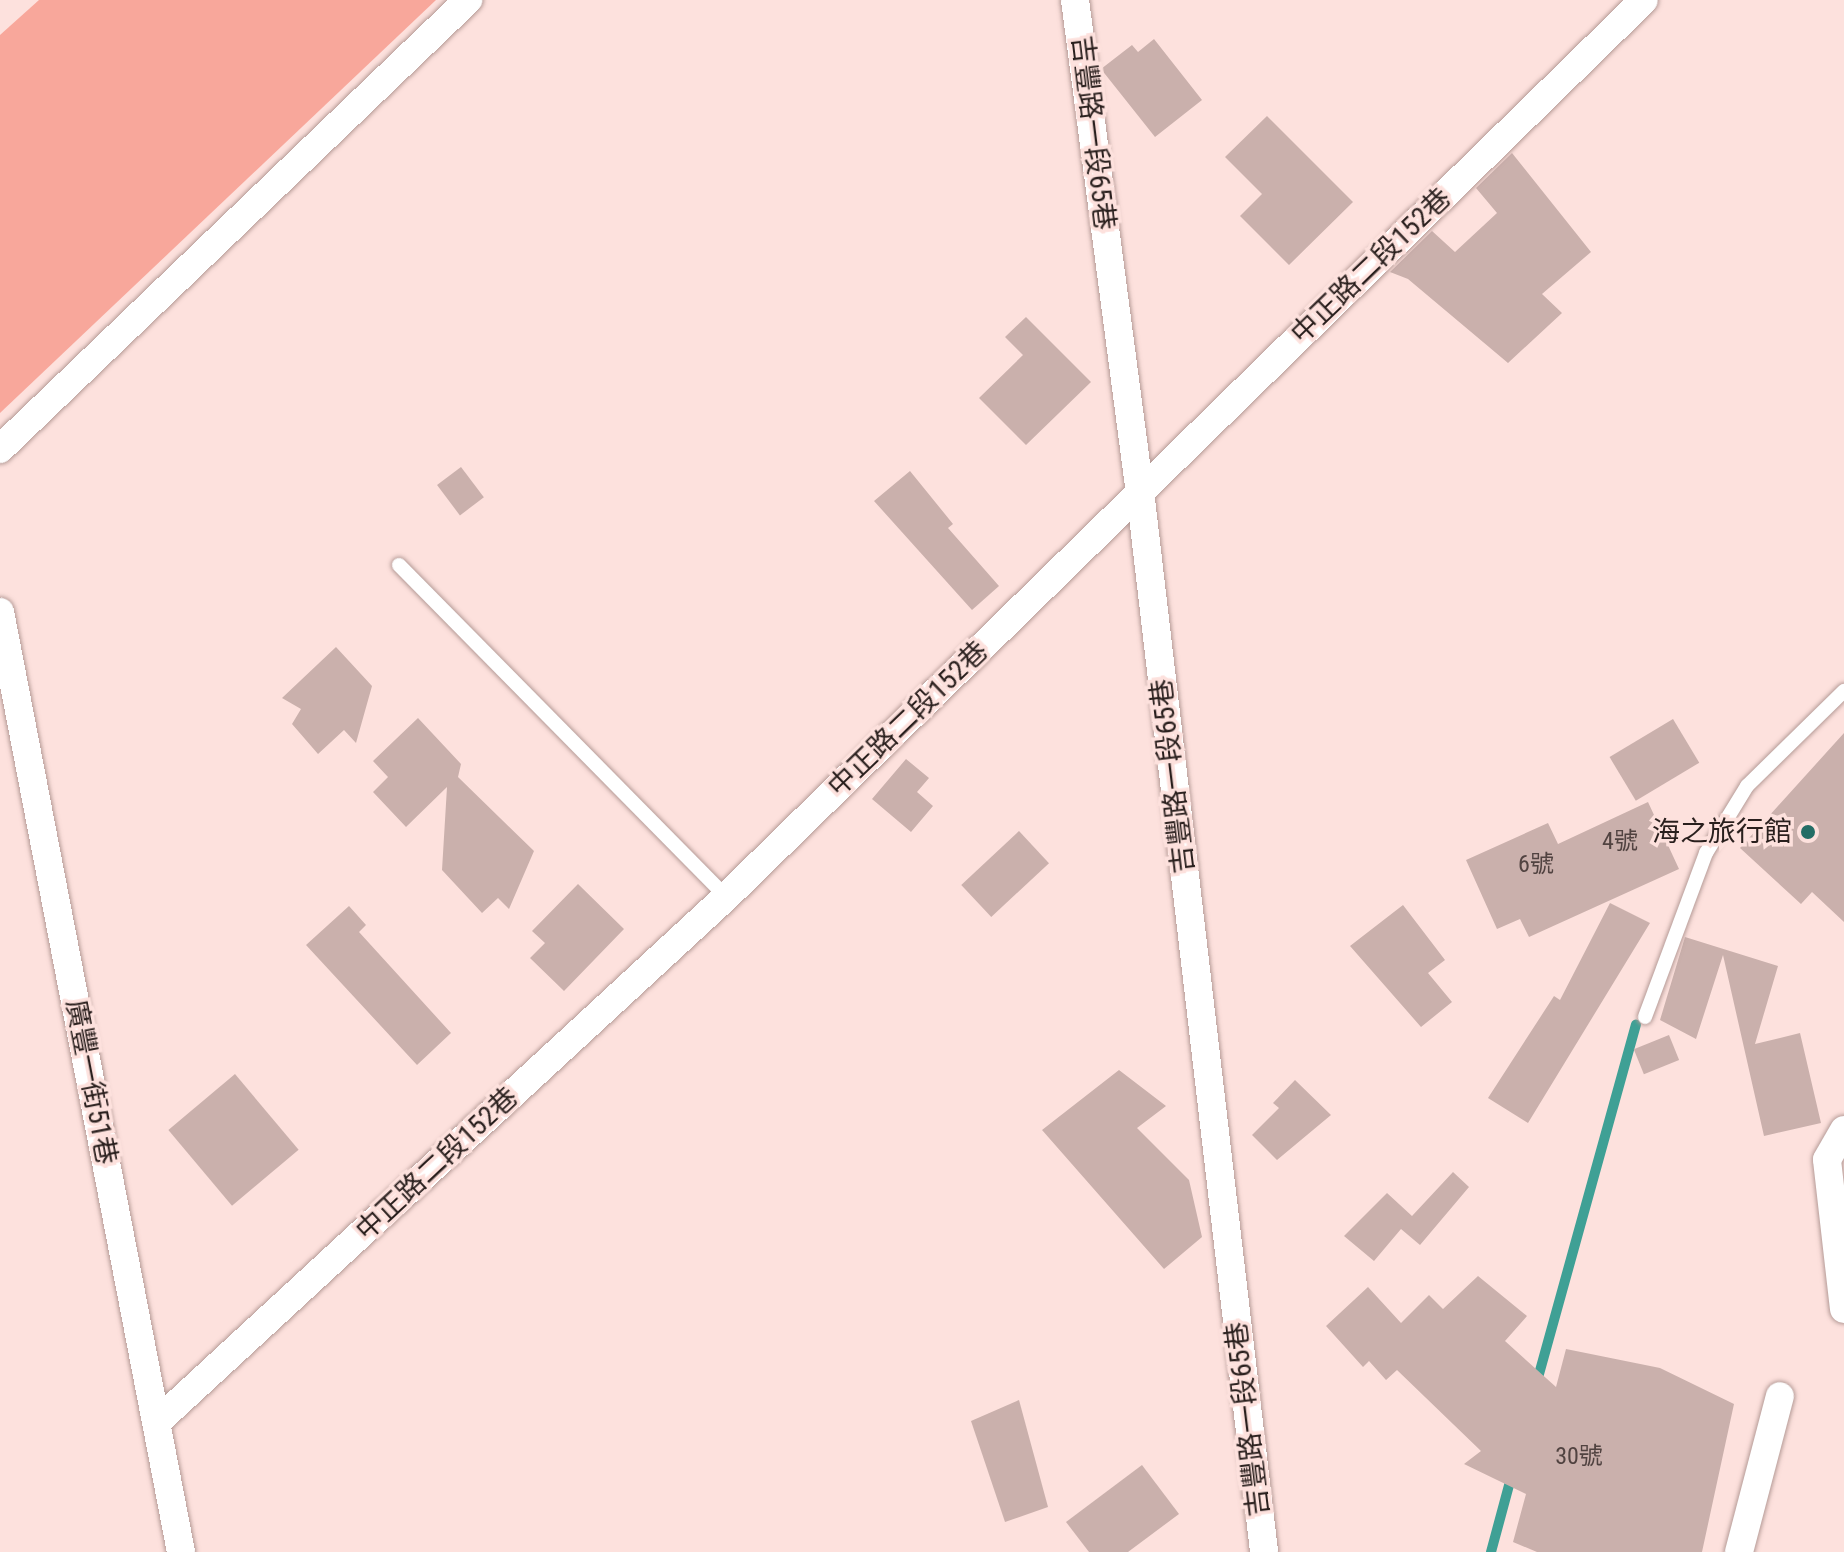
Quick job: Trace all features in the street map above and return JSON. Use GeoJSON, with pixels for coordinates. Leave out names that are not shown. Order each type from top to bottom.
{"type":"FeatureCollection","features":[{"type":"Feature","properties":{"kind":"street"},"geometry":{"type":"LineString","coordinates":[[0,449],[468,0]]}},
{"type":"Feature","properties":{"kind":"street","name":"吉豐路一段65巷"},"geometry":{"type":"LineString","coordinates":[[1075,0],[1140,491],[1264,1552]]}},
{"type":"Feature","properties":{"kind":"street","name":"中正路二段152巷"},"geometry":{"type":"LineString","coordinates":[[157,1422],[726,897],[1644,0]]}},
{"type":"Feature","properties":{"kind":"street","name":"廣豐一街51巷"},"geometry":{"type":"LineString","coordinates":[[0,612],[181,1552]]}},
{"type":"Feature","properties":{"kind":"street"},"geometry":{"type":"LineString","coordinates":[[1844,1130],[1827,1160],[1844,1309]]}},
{"type":"Feature","properties":{"kind":"street"},"geometry":{"type":"LineString","coordinates":[[1739,1552],[1780,1396]]}},
{"type":"Feature","properties":{"kind":"lane"},"geometry":{"type":"LineString","coordinates":[[399,565],[726,897]]}},
{"type":"Feature","properties":{"kind":"lane"},"geometry":{"type":"LineString","coordinates":[[1645,1017],[1706,853],[1747,786],[1844,691]]}},
{"type":"Feature","properties":{"kind":"shaded area"},"geometry":{"type":"Polygon","coordinates":[[[39,0],[436,0],[0,413],[0,35],[39,0]]]}},
{"type":"Feature","properties":{"kind":"building"},"geometry":{"type":"Polygon","coordinates":[[[1154,39],[1202,100],[1155,137],[1101,69],[1132,45],[1138,52],[1154,39]]]}},
{"type":"Feature","properties":{"kind":"building"},"geometry":{"type":"Polygon","coordinates":[[[1267,116],[1353,202],[1289,265],[1240,216],[1262,194],[1225,157],[1267,116]]]}},
{"type":"Feature","properties":{"kind":"building"},"geometry":{"type":"Polygon","coordinates":[[[1512,153],[1591,252],[1542,294],[1562,313],[1508,363],[1408,279],[1390,272],[1432,231],[1455,252],[1497,213],[1476,188],[1512,153]]]}},
{"type":"Feature","properties":{"kind":"building"},"geometry":{"type":"Polygon","coordinates":[[[1026,317],[1091,382],[1026,445],[979,398],[1023,355],[1005,337],[1026,317]]]}},
{"type":"Feature","properties":{"kind":"building"},"geometry":{"type":"Polygon","coordinates":[[[461,467],[484,497],[460,515],[437,485],[461,467]]]}},
{"type":"Feature","properties":{"kind":"building"},"geometry":{"type":"Polygon","coordinates":[[[910,471],[953,524],[948,528],[999,586],[972,610],[874,501],[910,471]]]}},
{"type":"Feature","properties":{"kind":"building"},"geometry":{"type":"Polygon","coordinates":[[[336,647],[372,686],[356,743],[344,730],[318,754],[292,724],[301,709],[282,698],[336,647]]]}},
{"type":"Feature","properties":{"kind":"building"},"geometry":{"type":"Polygon","coordinates":[[[418,718],[461,764],[458,777],[534,851],[509,909],[498,898],[482,913],[442,870],[447,787],[406,827],[373,792],[388,777],[373,761],[418,718]]]}},
{"type":"Feature","properties":{"kind":"building"},"geometry":{"type":"Polygon","coordinates":[[[1673,719],[1699,763],[1636,801],[1610,757],[1673,719]]]}},
{"type":"Feature","properties":{"kind":"building"},"geometry":{"type":"Polygon","coordinates":[[[1844,733],[1844,922],[1812,892],[1801,904],[1740,848],[1844,733]]]}},
{"type":"Feature","properties":{"kind":"building"},"geometry":{"type":"Polygon","coordinates":[[[906,759],[929,778],[917,792],[933,806],[911,832],[872,799],[906,759]]]}},
{"type":"Feature","properties":{"kind":"building"},"geometry":{"type":"Polygon","coordinates":[[[1648,802],[1679,869],[1529,937],[1520,919],[1497,929],[1466,860],[1548,823],[1558,844],[1648,802]]]}},
{"type":"Feature","properties":{"kind":"building"},"geometry":{"type":"Polygon","coordinates":[[[1019,831],[1049,863],[991,917],[961,885],[1019,831]]]}},
{"type":"Feature","properties":{"kind":"building"},"geometry":{"type":"Polygon","coordinates":[[[578,884],[624,929],[564,991],[530,958],[545,943],[532,931],[578,884]]]}},
{"type":"Feature","properties":{"kind":"building"},"geometry":{"type":"Polygon","coordinates":[[[1610,903],[1650,923],[1528,1123],[1488,1098],[1554,996],[1560,1000],[1610,903]]]}},
{"type":"Feature","properties":{"kind":"building"},"geometry":{"type":"Polygon","coordinates":[[[1403,905],[1445,960],[1428,973],[1452,1002],[1421,1027],[1350,946],[1403,905]]]}},
{"type":"Feature","properties":{"kind":"building"},"geometry":{"type":"Polygon","coordinates":[[[349,906],[366,925],[359,932],[451,1033],[417,1065],[306,945],[349,906]]]}},
{"type":"Feature","properties":{"kind":"building"},"geometry":{"type":"Polygon","coordinates":[[[1685,937],[1778,966],[1755,1044],[1800,1033],[1821,1123],[1764,1136],[1723,955],[1696,1039],[1660,1020],[1685,937]]]}},
{"type":"Feature","properties":{"kind":"building"},"geometry":{"type":"Polygon","coordinates":[[[1669,1035],[1679,1060],[1644,1074],[1634,1049],[1669,1035]]]}},
{"type":"Feature","properties":{"kind":"building"},"geometry":{"type":"Polygon","coordinates":[[[1119,1070],[1166,1106],[1137,1128],[1189,1180],[1202,1237],[1164,1269],[1042,1130],[1119,1070]]]}},
{"type":"Feature","properties":{"kind":"building"},"geometry":{"type":"Polygon","coordinates":[[[235,1074],[299,1150],[232,1206],[168,1130],[235,1074]]]}},
{"type":"Feature","properties":{"kind":"building"},"geometry":{"type":"Polygon","coordinates":[[[1295,1080],[1331,1115],[1277,1160],[1252,1135],[1279,1108],[1273,1103],[1295,1080]]]}},
{"type":"Feature","properties":{"kind":"building"},"geometry":{"type":"Polygon","coordinates":[[[1453,1172],[1469,1187],[1420,1245],[1401,1229],[1374,1261],[1344,1236],[1387,1193],[1412,1216],[1453,1172]]]}},
{"type":"Feature","properties":{"kind":"building"},"geometry":{"type":"Polygon","coordinates":[[[1478,1276],[1527,1316],[1505,1341],[1556,1387],[1566,1349],[1660,1368],[1734,1404],[1702,1552],[1537,1552],[1513,1542],[1526,1494],[1464,1464],[1481,1451],[1397,1370],[1386,1380],[1369,1361],[1363,1367],[1326,1326],[1368,1287],[1401,1323],[1429,1295],[1443,1309],[1478,1276]]]}},
{"type":"Feature","properties":{"kind":"building"},"geometry":{"type":"Polygon","coordinates":[[[1019,1400],[1048,1507],[1005,1522],[971,1421],[1019,1400]]]}},
{"type":"Feature","properties":{"kind":"building"},"geometry":{"type":"Polygon","coordinates":[[[1142,1465],[1179,1514],[1128,1552],[1089,1552],[1066,1522],[1142,1465]]]}},
{"type":"Feature","properties":{"kind":"waterway"},"geometry":{"type":"LineString","coordinates":[[1536,1385],[1636,1025]]}},
{"type":"Feature","properties":{"kind":"waterway"},"geometry":{"type":"LineString","coordinates":[[1491,1552],[1512,1474]]}},
{"type":"Feature","properties":{"kind":"place","name":"海之旅行館"},"geometry":{"type":"Point","coordinates":[1808,832]}}]}
